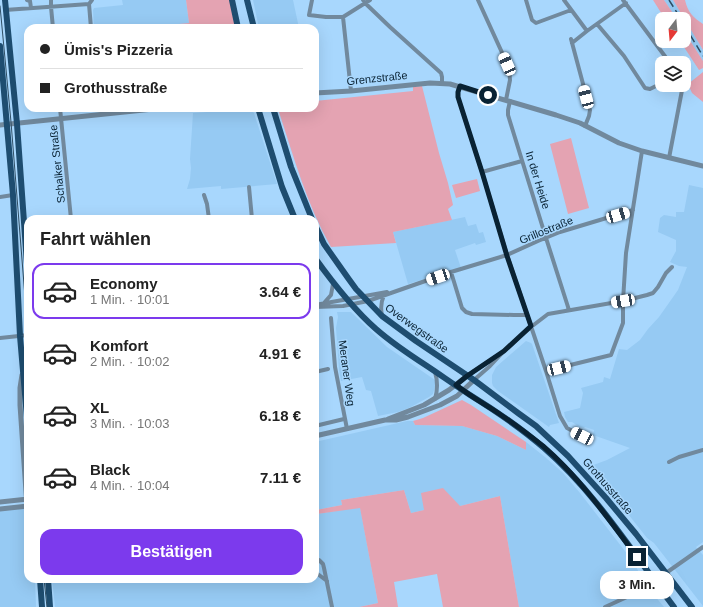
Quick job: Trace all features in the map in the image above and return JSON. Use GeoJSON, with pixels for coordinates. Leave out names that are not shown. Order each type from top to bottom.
{"type":"FeatureCollection","features":[{"type":"Feature","properties":{"kind":"main road"},"geometry":{"type":"LineString","coordinates":[[5,0],[17,124],[24,222]]}},
{"type":"Feature","properties":{"kind":"main road"},"geometry":{"type":"LineString","coordinates":[[232,0],[237,24]]}},
{"type":"Feature","properties":{"kind":"main road"},"geometry":{"type":"LineString","coordinates":[[247,0],[253,24]]}},
{"type":"Feature","properties":{"kind":"main road"},"geometry":{"type":"LineString","coordinates":[[0,46],[13,195],[20,336],[24,379]]}},
{"type":"Feature","properties":{"kind":"main road"},"geometry":{"type":"LineString","coordinates":[[259,112],[282,187],[293,215]]}},
{"type":"Feature","properties":{"kind":"main road"},"geometry":{"type":"LineString","coordinates":[[274,112],[291,167],[310,215]]}},
{"type":"Feature","properties":{"kind":"main road","name":"Overwegstraße"},"geometry":{"type":"LineString","coordinates":[[319,233],[324,244],[348,278],[382,316],[474,380]]}},
{"type":"Feature","properties":{"kind":"main road"},"geometry":{"type":"LineString","coordinates":[[319,264],[333,284],[359,314],[392,342],[463,391]]}},
{"type":"Feature","properties":{"kind":"main road","name":"Grothusstraße"},"geometry":{"type":"LineString","coordinates":[[474,380],[536,426],[568,456],[636,534],[692,607]]}},
{"type":"Feature","properties":{"kind":"main road","name":"Grothusstraße"},"geometry":{"type":"LineString","coordinates":[[463,391],[527,434],[559,462],[583,486],[674,607]]}},
{"type":"Feature","properties":{"kind":"main road"},"geometry":{"type":"LineString","coordinates":[[40,583],[42,607]]}},
{"type":"Feature","properties":{"kind":"main road"},"geometry":{"type":"LineString","coordinates":[[48,583],[50,607]]}},
{"type":"Feature","properties":{"kind":"street"},"geometry":{"type":"LineString","coordinates":[[27,0],[30,1],[31,8]]}},
{"type":"Feature","properties":{"kind":"street"},"geometry":{"type":"LineString","coordinates":[[51,0],[53,24]]}},
{"type":"Feature","properties":{"kind":"street"},"geometry":{"type":"LineString","coordinates":[[312,0],[309,15],[326,17],[343,17],[364,2],[370,0]]}},
{"type":"Feature","properties":{"kind":"street","name":"In der Heide"},"geometry":{"type":"LineString","coordinates":[[478,0],[509,68],[510,80],[508,112],[569,310]]}},
{"type":"Feature","properties":{"kind":"street"},"geometry":{"type":"LineString","coordinates":[[526,0],[532,20],[536,23],[571,10]]}},
{"type":"Feature","properties":{"kind":"street"},"geometry":{"type":"LineString","coordinates":[[564,0],[587,31]]}},
{"type":"Feature","properties":{"kind":"street"},"geometry":{"type":"LineString","coordinates":[[6,10],[51,7],[91,1],[90,24]]}},
{"type":"Feature","properties":{"kind":"street"},"geometry":{"type":"LineString","coordinates":[[364,2],[441,73],[442,83]]}},
{"type":"Feature","properties":{"kind":"street"},"geometry":{"type":"LineString","coordinates":[[585,126],[590,110],[571,41],[597,24],[624,2],[665,56]]}},
{"type":"Feature","properties":{"kind":"street"},"geometry":{"type":"LineString","coordinates":[[343,17],[351,91]]}},
{"type":"Feature","properties":{"kind":"street"},"geometry":{"type":"LineString","coordinates":[[597,24],[624,56],[645,88],[650,89],[655,86]]}},
{"type":"Feature","properties":{"kind":"street","name":"Grenzstraße"},"geometry":{"type":"LineString","coordinates":[[319,93],[430,83],[450,84],[556,115],[585,126],[618,143],[642,151],[703,166]]}},
{"type":"Feature","properties":{"kind":"street"},"geometry":{"type":"LineString","coordinates":[[460,86],[458,97],[507,256],[560,416],[570,430],[582,436]]}},
{"type":"Feature","properties":{"kind":"street"},"geometry":{"type":"LineString","coordinates":[[669,158],[682,92]]}},
{"type":"Feature","properties":{"kind":"street","name":"Schalker Straße"},"geometry":{"type":"LineString","coordinates":[[60,112],[71,215]]}},
{"type":"Feature","properties":{"kind":"street"},"geometry":{"type":"LineString","coordinates":[[0,125],[122,112]]}},
{"type":"Feature","properties":{"kind":"street"},"geometry":{"type":"LineString","coordinates":[[546,371],[611,355],[623,323],[626,253],[642,151]]}},
{"type":"Feature","properties":{"kind":"street"},"geometry":{"type":"LineString","coordinates":[[482,172],[522,161]]}},
{"type":"Feature","properties":{"kind":"street"},"geometry":{"type":"LineString","coordinates":[[249,187],[252,215]]}},
{"type":"Feature","properties":{"kind":"street"},"geometry":{"type":"LineString","coordinates":[[0,197],[13,195]]}},
{"type":"Feature","properties":{"kind":"street"},"geometry":{"type":"LineString","coordinates":[[204,195],[208,215]]}},
{"type":"Feature","properties":{"kind":"street","name":"Grillostraße"},"geometry":{"type":"LineString","coordinates":[[319,306],[350,302],[384,295],[451,272],[507,256],[560,232],[633,210]]}},
{"type":"Feature","properties":{"kind":"street"},"geometry":{"type":"LineString","coordinates":[[385,420],[396,420],[416,414],[440,405],[457,396],[531,326],[548,314],[646,296],[653,293],[666,273],[672,267]]}},
{"type":"Feature","properties":{"kind":"street"},"geometry":{"type":"LineString","coordinates":[[451,272],[462,308],[466,312],[472,314],[527,315]]}},
{"type":"Feature","properties":{"kind":"street"},"geometry":{"type":"LineString","coordinates":[[324,303],[331,295],[333,284]]}},
{"type":"Feature","properties":{"kind":"street","name":"Grillostraße"},"geometry":{"type":"LineString","coordinates":[[366,299],[399,290]]}},
{"type":"Feature","properties":{"kind":"street"},"geometry":{"type":"LineString","coordinates":[[382,316],[380,308],[384,295]]}},
{"type":"Feature","properties":{"kind":"street","name":"Grillostraße"},"geometry":{"type":"LineString","coordinates":[[319,305],[324,303],[350,302]]}},
{"type":"Feature","properties":{"kind":"street","name":"Meraner Weg"},"geometry":{"type":"LineString","coordinates":[[331,318],[335,367],[347,429]]}},
{"type":"Feature","properties":{"kind":"street"},"geometry":{"type":"LineString","coordinates":[[0,338],[24,336]]}},
{"type":"Feature","properties":{"kind":"street"},"geometry":{"type":"LineString","coordinates":[[319,435],[385,420],[424,405],[456,385],[504,351]]}},
{"type":"Feature","properties":{"kind":"street"},"geometry":{"type":"LineString","coordinates":[[23,366],[20,388],[20,405],[24,459]]}},
{"type":"Feature","properties":{"kind":"street"},"geometry":{"type":"LineString","coordinates":[[319,371],[328,369]]}},
{"type":"Feature","properties":{"kind":"street"},"geometry":{"type":"LineString","coordinates":[[434,371],[438,387],[435,399]]}},
{"type":"Feature","properties":{"kind":"street"},"geometry":{"type":"LineString","coordinates":[[319,425],[344,419]]}},
{"type":"Feature","properties":{"kind":"street"},"geometry":{"type":"LineString","coordinates":[[669,462],[678,457],[703,450]]}},
{"type":"Feature","properties":{"kind":"street"},"geometry":{"type":"LineString","coordinates":[[0,502],[24,499]]}},
{"type":"Feature","properties":{"kind":"street"},"geometry":{"type":"LineString","coordinates":[[0,509],[24,506]]}},
{"type":"Feature","properties":{"kind":"street"},"geometry":{"type":"LineString","coordinates":[[605,607],[627,597],[702,550]]}},
{"type":"Feature","properties":{"kind":"street"},"geometry":{"type":"LineString","coordinates":[[319,560],[323,564],[332,607]]}},
{"type":"Feature","properties":{"kind":"street"},"geometry":{"type":"LineString","coordinates":[[319,575],[327,582]]}},
{"type":"Feature","properties":{"kind":"shaded area"},"geometry":{"type":"Polygon","coordinates":[[[122,0],[186,0],[189,23],[94,24],[94,8],[123,5],[122,0]]]}},
{"type":"Feature","properties":{"kind":"shaded area"},"geometry":{"type":"Polygon","coordinates":[[[186,0],[230,0],[234,24],[179,24],[189,23],[186,0]]]}},
{"type":"Feature","properties":{"kind":"shaded area"},"geometry":{"type":"Polygon","coordinates":[[[253,0],[293,0],[298,24],[258,24],[253,0]]]}},
{"type":"Feature","properties":{"kind":"shaded area"},"geometry":{"type":"Polygon","coordinates":[[[653,0],[664,0],[672,12],[661,12],[653,0]]]}},
{"type":"Feature","properties":{"kind":"shaded area"},"geometry":{"type":"Polygon","coordinates":[[[664,0],[673,0],[680,12],[672,12],[664,0]]]}},
{"type":"Feature","properties":{"kind":"shaded area"},"geometry":{"type":"Polygon","coordinates":[[[673,0],[685,0],[690,12],[680,12],[673,0]]]}},
{"type":"Feature","properties":{"kind":"shaded area"},"geometry":{"type":"Polygon","coordinates":[[[691,14],[703,24],[703,50],[691,30],[691,14]]]}},
{"type":"Feature","properties":{"kind":"shaded area"},"geometry":{"type":"Polygon","coordinates":[[[691,30],[703,50],[703,61],[691,42],[691,30]]]}},
{"type":"Feature","properties":{"kind":"shaded area"},"geometry":{"type":"Polygon","coordinates":[[[691,42],[703,61],[703,68],[699,70],[685,48],[691,48],[691,42]]]}},
{"type":"Feature","properties":{"kind":"shaded area"},"geometry":{"type":"Polygon","coordinates":[[[703,72],[703,102],[692,93],[691,82],[703,72]]]}},
{"type":"Feature","properties":{"kind":"shaded area"},"geometry":{"type":"Polygon","coordinates":[[[422,86],[453,205],[448,209],[452,220],[393,232],[396,243],[331,247],[319,224],[319,215],[315,215],[308,198],[279,112],[319,112],[319,101],[413,91],[413,87],[422,86]]]}},
{"type":"Feature","properties":{"kind":"shaded area"},"geometry":{"type":"Polygon","coordinates":[[[253,112],[277,184],[221,189],[221,186],[187,189],[191,168],[190,159],[193,113],[253,112]]]}},
{"type":"Feature","properties":{"kind":"shaded area"},"geometry":{"type":"Polygon","coordinates":[[[571,138],[589,208],[568,214],[550,144],[571,138]]]}},
{"type":"Feature","properties":{"kind":"shaded area"},"geometry":{"type":"Polygon","coordinates":[[[477,179],[480,191],[456,198],[452,185],[477,179]]]}},
{"type":"Feature","properties":{"kind":"shaded area"},"geometry":{"type":"Polygon","coordinates":[[[689,185],[703,188],[703,542],[696,547],[703,555],[703,606],[654,543],[647,538],[617,500],[588,467],[607,460],[630,448],[593,435],[594,430],[568,422],[564,412],[580,408],[583,393],[581,388],[603,382],[604,377],[610,379],[619,349],[627,350],[640,340],[659,317],[678,290],[687,267],[679,266],[670,262],[676,251],[676,240],[658,232],[660,218],[664,215],[676,217],[676,212],[684,212],[689,185]]]}},
{"type":"Feature","properties":{"kind":"shaded area"},"geometry":{"type":"Polygon","coordinates":[[[465,217],[468,226],[476,224],[479,233],[483,232],[486,242],[476,245],[475,243],[455,250],[461,268],[408,284],[393,232],[465,217]]]}},
{"type":"Feature","properties":{"kind":"shaded area"},"geometry":{"type":"Polygon","coordinates":[[[337,312],[351,312],[387,347],[435,380],[433,394],[409,408],[378,416],[371,391],[366,390],[362,377],[341,381],[336,328],[338,317],[337,312]]]}},
{"type":"Feature","properties":{"kind":"shaded area"},"geometry":{"type":"Polygon","coordinates":[[[526,341],[532,344],[559,423],[550,425],[549,427],[498,391],[492,383],[492,375],[496,367],[526,341]]]}},
{"type":"Feature","properties":{"kind":"shaded area"},"geometry":{"type":"Polygon","coordinates":[[[462,400],[526,442],[526,450],[497,436],[462,426],[415,425],[413,421],[462,400]]]}},
{"type":"Feature","properties":{"kind":"shaded area"},"geometry":{"type":"Polygon","coordinates":[[[407,421],[413,421],[415,425],[462,426],[497,436],[526,450],[526,442],[563,473],[580,493],[635,564],[643,582],[664,607],[519,607],[500,496],[460,506],[411,513],[404,490],[341,500],[342,505],[319,509],[319,441],[407,421]]]}},
{"type":"Feature","properties":{"kind":"shaded area"},"geometry":{"type":"Polygon","coordinates":[[[443,488],[460,506],[500,496],[519,607],[443,607],[437,574],[394,582],[398,607],[359,607],[378,603],[360,508],[319,514],[319,509],[342,505],[341,500],[404,490],[411,513],[424,510],[421,493],[443,488]]]}},
{"type":"Feature","properties":{"kind":"shaded area"},"geometry":{"type":"Polygon","coordinates":[[[360,507],[378,603],[359,607],[55,607],[52,583],[319,583],[319,514],[360,507]]]}},
{"type":"Feature","properties":{"kind":"shaded area"},"geometry":{"type":"Polygon","coordinates":[[[24,508],[24,583],[35,583],[36,607],[0,607],[0,510],[24,508]]]}},
{"type":"Feature","properties":{"kind":"tram line"},"geometry":{"type":"LineString","coordinates":[[0,6],[24,284]]}},
{"type":"Feature","properties":{"kind":"tram line"},"geometry":{"type":"LineString","coordinates":[[44,583],[47,607]]}},
{"type":"Feature","properties":{"kind":"railway"},"geometry":{"type":"LineString","coordinates":[[669,0],[677,12]]}},
{"type":"Feature","properties":{"kind":"railway"},"geometry":{"type":"LineString","coordinates":[[691,36],[703,56]]}},
{"type":"Feature","properties":{"kind":"route"},"geometry":{"type":"LineString","coordinates":[[488,95],[460,86],[458,92],[458,97],[507,256],[531,326],[504,351],[456,385],[544,447],[583,486],[637,557]]}}]}
